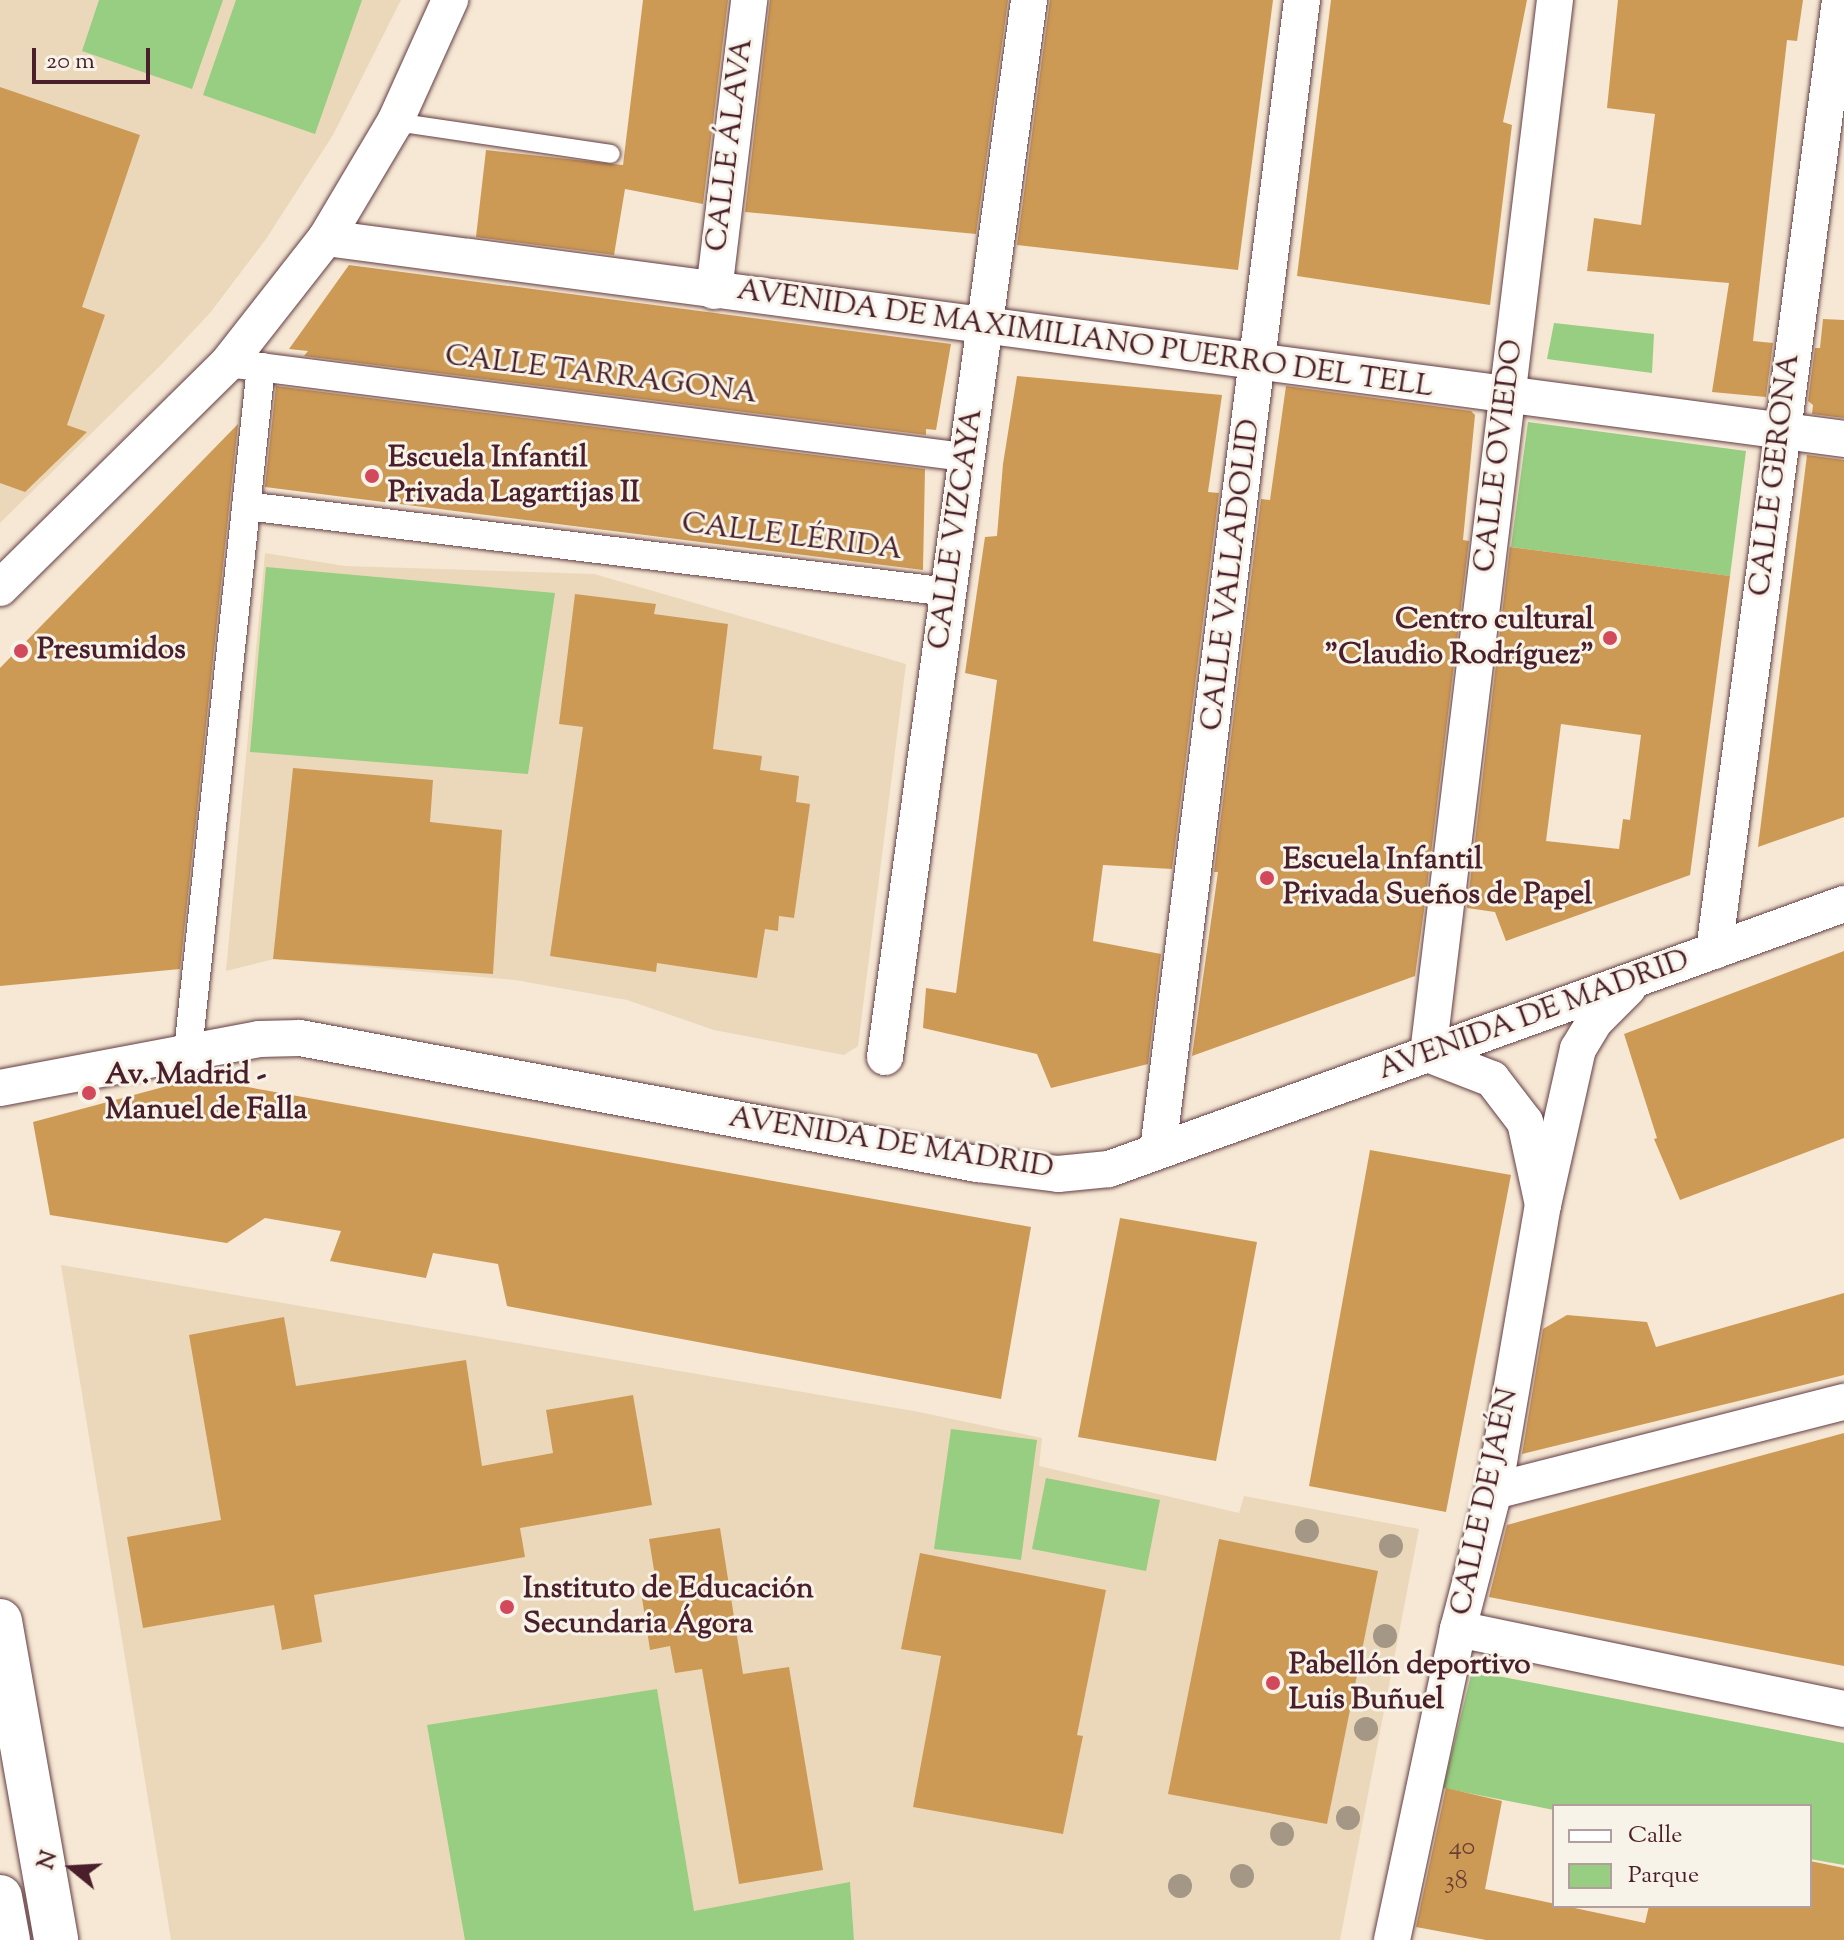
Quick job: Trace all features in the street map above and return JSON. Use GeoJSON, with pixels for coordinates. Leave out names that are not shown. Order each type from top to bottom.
{"type":"FeatureCollection","features":[{"type":"Feature","properties":{"kind":"main road"},"geometry":{"type":"LineString","coordinates":[[0,1621],[56,1940]]}},
{"type":"Feature","properties":{"kind":"main road"},"geometry":{"type":"LineString","coordinates":[[0,1897],[8,1940]]}},
{"type":"Feature","properties":{"kind":"street"},"geometry":{"type":"LineString","coordinates":[[0,588],[244,365],[326,238],[395,122],[450,0]]}},
{"type":"Feature","properties":{"kind":"street","name":"CALLE ÁLAVA"},"geometry":{"type":"LineString","coordinates":[[714,291],[749,0]]}},
{"type":"Feature","properties":{"kind":"street","name":"CALLE VIZCAYA"},"geometry":{"type":"LineString","coordinates":[[885,1057],[965,457],[987,327],[1029,0]]}},
{"type":"Feature","properties":{"kind":"street","name":"CALLE VALLADOLID"},"geometry":{"type":"LineString","coordinates":[[1158,1150],[1302,0]]}},
{"type":"Feature","properties":{"kind":"street","name":"CALLE OVIEDO"},"geometry":{"type":"LineString","coordinates":[[1428,1054],[1555,0]]}},
{"type":"Feature","properties":{"kind":"street","name":"CALLE GERONA"},"geometry":{"type":"LineString","coordinates":[[1714,951],[1840,0]]}},
{"type":"Feature","properties":{"kind":"street","name":"AVENIDA DE MAXIMILIANO PUERRO DEL TELL"},"geometry":{"type":"LineString","coordinates":[[326,238],[1781,434],[1844,439]]}},
{"type":"Feature","properties":{"kind":"street"},"geometry":{"type":"LineString","coordinates":[[188,1051],[246,506],[244,365]]}},
{"type":"Feature","properties":{"kind":"street","name":"CALLE TARRAGONA"},"geometry":{"type":"LineString","coordinates":[[244,365],[965,457]]}},
{"type":"Feature","properties":{"kind":"street","name":"CALLE LÉRIDA"},"geometry":{"type":"LineString","coordinates":[[246,506],[948,592]]}},
{"type":"Feature","properties":{"kind":"street","name":"AVENIDA DE MADRID"},"geometry":{"type":"LineString","coordinates":[[0,1088],[259,1039],[300,1038],[977,1164],[1058,1174],[1109,1169],[1844,904]]}},
{"type":"Feature","properties":{"kind":"street","name":"CALLE DE JAÉN"},"geometry":{"type":"LineString","coordinates":[[1392,1940],[1458,1629],[1494,1491],[1543,1205],[1578,1049],[1594,1022],[1639,978]]}},
{"type":"Feature","properties":{"kind":"street","name":"CALLE DE JAÉN"},"geometry":{"type":"LineString","coordinates":[[1428,1054],[1492,1079],[1525,1122],[1543,1205]]}},
{"type":"Feature","properties":{"kind":"street"},"geometry":{"type":"LineString","coordinates":[[1494,1491],[1844,1402]]}},
{"type":"Feature","properties":{"kind":"street"},"geometry":{"type":"LineString","coordinates":[[1458,1629],[1844,1709]]}},
{"type":"Feature","properties":{"kind":"lane"},"geometry":{"type":"LineString","coordinates":[[395,122],[611,154]]}},
{"type":"Feature","properties":{"kind":"shaded area"},"geometry":{"type":"Polygon","coordinates":[[[0,0],[401,0],[333,135],[266,239],[210,313],[0,523],[0,0]]]}},
{"type":"Feature","properties":{"kind":"shaded area"},"geometry":{"type":"Polygon","coordinates":[[[265,553],[345,566],[594,574],[906,664],[858,1046],[844,1055],[714,1030],[627,1000],[515,980],[274,959],[226,971],[265,553]]]}},
{"type":"Feature","properties":{"kind":"shaded area","name":"Instituto de Educación Secundaria Ágora"},"geometry":{"type":"Polygon","coordinates":[[[61,1265],[919,1412],[1042,1438],[1039,1466],[1239,1513],[1244,1496],[1419,1529],[1340,1940],[854,1940],[850,1883],[546,1940],[171,1940],[61,1265]]]}},
{"type":"Feature","properties":{"kind":"green space"},"geometry":{"type":"Polygon","coordinates":[[[99,0],[223,0],[192,89],[82,51],[99,0]]]}},
{"type":"Feature","properties":{"kind":"green space"},"geometry":{"type":"Polygon","coordinates":[[[236,0],[362,0],[315,134],[203,95],[236,0]]]}},
{"type":"Feature","properties":{"kind":"green space"},"geometry":{"type":"Polygon","coordinates":[[[1554,323],[1654,334],[1652,373],[1547,359],[1554,323]]]}},
{"type":"Feature","properties":{"kind":"green space"},"geometry":{"type":"Polygon","coordinates":[[[1528,422],[1746,451],[1730,576],[1511,547],[1528,422]]]}},
{"type":"Feature","properties":{"kind":"green space"},"geometry":{"type":"Polygon","coordinates":[[[266,567],[555,593],[528,774],[250,752],[266,567]]]}},
{"type":"Feature","properties":{"kind":"green space"},"geometry":{"type":"Polygon","coordinates":[[[951,1429],[1037,1440],[1021,1560],[934,1549],[951,1429]]]}},
{"type":"Feature","properties":{"kind":"green space"},"geometry":{"type":"Polygon","coordinates":[[[1046,1478],[1160,1500],[1146,1571],[1032,1549],[1046,1478]]]}},
{"type":"Feature","properties":{"kind":"green space"},"geometry":{"type":"Polygon","coordinates":[[[1472,1671],[1844,1743],[1844,1865],[1812,1859],[1812,1804],[1552,1804],[1552,1810],[1443,1788],[1472,1671]]]}},
{"type":"Feature","properties":{"kind":"green space"},"geometry":{"type":"Polygon","coordinates":[[[657,1689],[694,1911],[850,1882],[854,1940],[465,1940],[427,1725],[657,1689]]]}},
{"type":"Feature","properties":{"kind":"building"},"geometry":{"type":"Polygon","coordinates":[[[643,0],[728,0],[703,204],[625,189],[614,255],[476,237],[486,150],[623,165],[643,0]]]}},
{"type":"Feature","properties":{"kind":"building"},"geometry":{"type":"Polygon","coordinates":[[[770,0],[1008,0],[976,234],[745,212],[770,0]]]}},
{"type":"Feature","properties":{"kind":"building"},"geometry":{"type":"Polygon","coordinates":[[[1050,0],[1273,0],[1238,270],[1017,245],[1050,0]]]}},
{"type":"Feature","properties":{"kind":"building"},"geometry":{"type":"Polygon","coordinates":[[[1331,0],[1527,0],[1503,122],[1512,125],[1490,305],[1297,276],[1331,0]]]}},
{"type":"Feature","properties":{"kind":"building"},"geometry":{"type":"Polygon","coordinates":[[[1618,0],[1803,0],[1797,41],[1787,40],[1753,341],[1773,343],[1766,397],[1712,392],[1729,283],[1587,271],[1594,218],[1641,225],[1655,114],[1607,108],[1618,0]]]}},
{"type":"Feature","properties":{"kind":"building"},"geometry":{"type":"Polygon","coordinates":[[[0,87],[140,135],[82,307],[105,315],[67,425],[87,432],[25,492],[0,483],[0,87]]]}},
{"type":"Feature","properties":{"kind":"building"},"geometry":{"type":"Polygon","coordinates":[[[349,265],[951,344],[936,430],[926,429],[926,435],[304,356],[308,351],[289,349],[349,265]]]}},
{"type":"Feature","properties":{"kind":"building"},"geometry":{"type":"Polygon","coordinates":[[[1823,319],[1844,320],[1844,418],[1812,414],[1813,405],[1808,401],[1815,348],[1820,348],[1823,319]]]}},
{"type":"Feature","properties":{"kind":"building"},"geometry":{"type":"Polygon","coordinates":[[[1017,376],[1222,395],[1208,492],[1219,493],[1172,869],[1103,865],[1093,941],[1161,954],[1148,1064],[1051,1088],[1037,1054],[923,1028],[926,988],[956,993],[997,680],[965,673],[985,537],[997,536],[1003,464],[1017,376]]]}},
{"type":"Feature","properties":{"kind":"building"},"geometry":{"type":"Polygon","coordinates":[[[276,386],[925,469],[923,570],[265,487],[276,386]]]}},
{"type":"Feature","properties":{"kind":"building"},"geometry":{"type":"Polygon","coordinates":[[[1286,386],[1471,411],[1475,415],[1463,540],[1469,541],[1415,976],[1192,1056],[1218,872],[1214,872],[1261,499],[1270,500],[1286,386]]]}},
{"type":"Feature","properties":{"kind":"building"},"geometry":{"type":"Polygon","coordinates":[[[238,424],[180,969],[0,986],[0,668],[238,424]]]}},
{"type":"Feature","properties":{"kind":"building"},"geometry":{"type":"Polygon","coordinates":[[[1807,455],[1844,460],[1844,817],[1758,847],[1807,455]]]}},
{"type":"Feature","properties":{"kind":"building"},"geometry":{"type":"Polygon","coordinates":[[[1510,547],[1730,576],[1690,875],[1506,941],[1495,912],[1467,908],[1510,547]],[[1561,724],[1546,841],[1619,849],[1623,819],[1630,820],[1641,735],[1561,724]]]}},
{"type":"Feature","properties":{"kind":"building"},"geometry":{"type":"Polygon","coordinates":[[[575,594],[656,604],[654,614],[728,624],[713,749],[762,756],[760,770],[799,776],[796,802],[810,804],[794,918],[779,916],[778,931],[765,929],[757,978],[657,963],[656,972],[550,956],[583,727],[559,724],[575,594]]]}},
{"type":"Feature","properties":{"kind":"building"},"geometry":{"type":"Polygon","coordinates":[[[293,768],[433,780],[430,822],[502,830],[493,974],[273,959],[293,768]]]}},
{"type":"Feature","properties":{"kind":"building"},"geometry":{"type":"Polygon","coordinates":[[[1844,951],[1844,1138],[1680,1200],[1654,1139],[1657,1138],[1624,1034],[1844,951]]]}},
{"type":"Feature","properties":{"kind":"building"},"geometry":{"type":"Polygon","coordinates":[[[197,1078],[1031,1227],[1001,1399],[507,1306],[498,1264],[433,1253],[426,1278],[330,1261],[341,1231],[265,1218],[227,1243],[50,1215],[33,1122],[197,1078]]]}},
{"type":"Feature","properties":{"kind":"building"},"geometry":{"type":"Polygon","coordinates":[[[1370,1150],[1511,1175],[1446,1512],[1309,1486],[1370,1150]]]}},
{"type":"Feature","properties":{"kind":"building"},"geometry":{"type":"Polygon","coordinates":[[[1120,1218],[1257,1242],[1216,1461],[1078,1437],[1120,1218]]]}},
{"type":"Feature","properties":{"kind":"building"},"geometry":{"type":"Polygon","coordinates":[[[1844,1293],[1844,1375],[1522,1454],[1543,1329],[1567,1315],[1647,1322],[1656,1347],[1844,1293]]]}},
{"type":"Feature","properties":{"kind":"building"},"geometry":{"type":"Polygon","coordinates":[[[284,1317],[296,1386],[466,1360],[482,1466],[553,1453],[546,1410],[633,1395],[652,1505],[520,1528],[525,1557],[314,1595],[322,1642],[282,1650],[274,1605],[143,1628],[127,1537],[221,1520],[189,1335],[284,1317]]]}},
{"type":"Feature","properties":{"kind":"building"},"geometry":{"type":"Polygon","coordinates":[[[1844,1433],[1844,1666],[1489,1597],[1507,1525],[1844,1433]]]}},
{"type":"Feature","properties":{"kind":"building"},"geometry":{"type":"Polygon","coordinates":[[[720,1528],[743,1674],[789,1667],[823,1870],[739,1884],[702,1669],[675,1673],[670,1646],[650,1650],[642,1598],[658,1595],[649,1539],[720,1528]]]}},
{"type":"Feature","properties":{"kind":"building","name":"Pabellón deportivo Luis Buñuel"},"geometry":{"type":"Polygon","coordinates":[[[1219,1539],[1378,1571],[1327,1824],[1168,1794],[1219,1539]]]}},
{"type":"Feature","properties":{"kind":"building"},"geometry":{"type":"Polygon","coordinates":[[[920,1553],[1106,1590],[1077,1735],[1083,1736],[1063,1834],[913,1807],[941,1656],[901,1649],[920,1553]]]}},
{"type":"Feature","properties":{"kind":"building"},"geometry":{"type":"Polygon","coordinates":[[[1446,1788],[1502,1801],[1485,1889],[1552,1903],[1552,1908],[1574,1908],[1645,1923],[1649,1908],[1812,1908],[1812,1861],[1844,1868],[1844,1940],[1486,1940],[1416,1927],[1446,1788]]]}},
{"type":"Feature","properties":{"kind":"place","name":"Escuela Infantil Privada Lagartijas II"},"geometry":{"type":"Point","coordinates":[372,476]}},
{"type":"Feature","properties":{"kind":"place","name":"Centro cultural \"Claudio Rodríguez\""},"geometry":{"type":"Point","coordinates":[1610,638]}},
{"type":"Feature","properties":{"kind":"place","name":"Presumidos"},"geometry":{"type":"Point","coordinates":[21,651]}},
{"type":"Feature","properties":{"kind":"place","name":"Escuela Infantil Privada Sueños de Papel"},"geometry":{"type":"Point","coordinates":[1267,878]}},
{"type":"Feature","properties":{"kind":"place","name":"Av. Madrid - Manuel de Falla"},"geometry":{"type":"Point","coordinates":[89,1093]}},
{"type":"Feature","properties":{"kind":"place","name":"Instituto de Educación Secundaria Ágora"},"geometry":{"type":"Point","coordinates":[507,1607]}},
{"type":"Feature","properties":{"kind":"place","name":"Pabellón deportivo Luis Buñuel"},"geometry":{"type":"Point","coordinates":[1273,1683]}}]}
